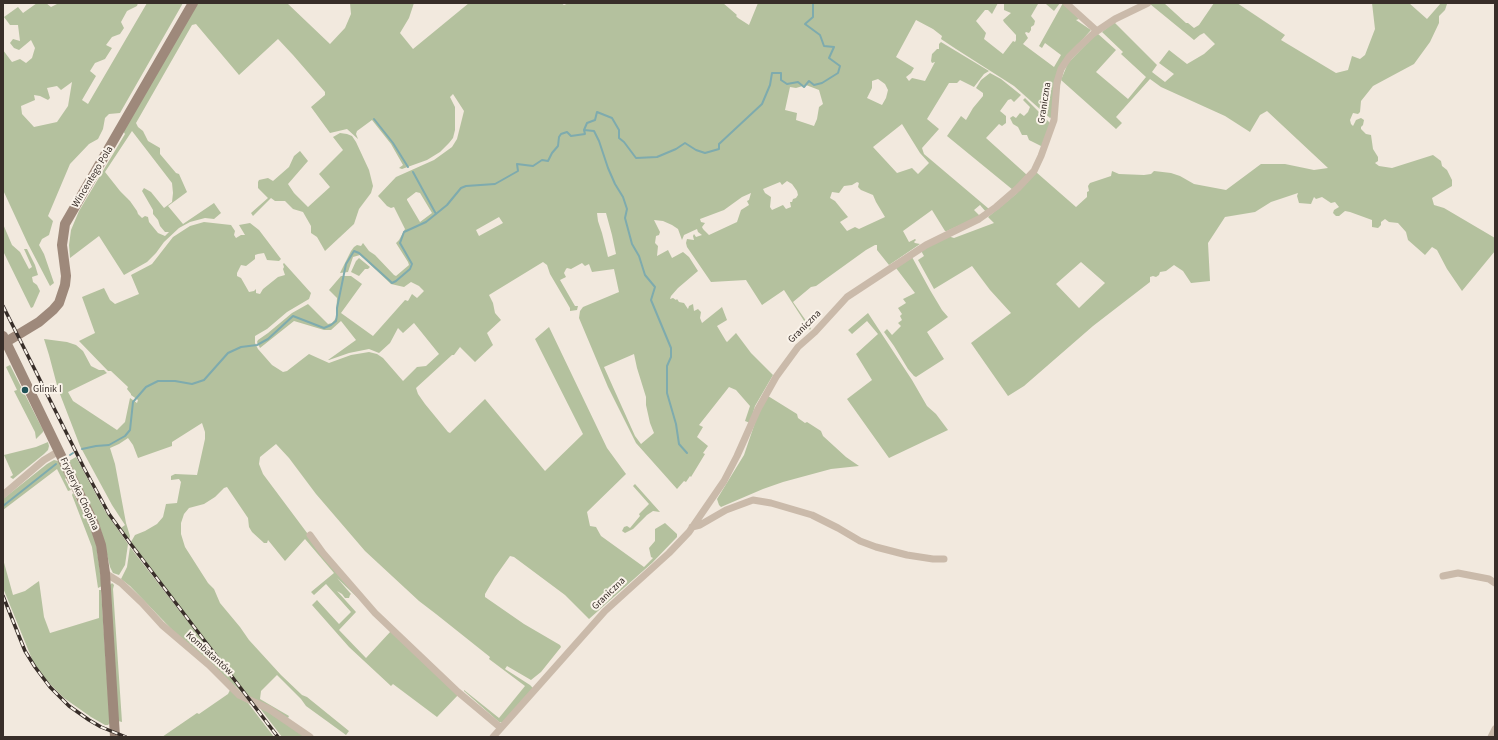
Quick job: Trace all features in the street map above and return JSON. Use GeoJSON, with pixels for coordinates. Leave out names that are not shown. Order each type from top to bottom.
{"type":"FeatureCollection","features":[{"type":"Feature","properties":{"kind":"street","name":"Wincentego Pola"},"geometry":{"type":"LineString","coordinates":[[5,339],[39,322],[59,303],[65,285],[66,276],[62,245],[65,224],[193,3]]}},
{"type":"Feature","properties":{"kind":"street"},"geometry":{"type":"LineString","coordinates":[[1066,3],[1097,31]]}},
{"type":"Feature","properties":{"kind":"street","name":"Graniczna"},"geometry":{"type":"LineString","coordinates":[[493,737],[604,610],[668,553],[692,527],[724,480],[737,456],[758,409],[776,377],[798,347],[815,332],[847,297],[926,245],[979,219],[1018,188],[1034,171],[1054,120],[1057,82],[1061,69],[1079,47],[1097,31],[1116,19],[1148,3]]}},
{"type":"Feature","properties":{"kind":"street","name":"Fryderyka Chopina"},"geometry":{"type":"LineString","coordinates":[[5,339],[94,524],[103,556],[115,737]]}},
{"type":"Feature","properties":{"kind":"street"},"geometry":{"type":"LineString","coordinates":[[3,495],[44,460],[59,451]]}},
{"type":"Feature","properties":{"kind":"street"},"geometry":{"type":"LineString","coordinates":[[692,527],[700,525],[726,510],[752,500],[771,503],[812,515],[876,548],[933,560],[944,559]]}},
{"type":"Feature","properties":{"kind":"street"},"geometry":{"type":"LineString","coordinates":[[310,535],[323,553],[375,613],[458,692],[501,728]]}},
{"type":"Feature","properties":{"kind":"street","name":"Kombatantów"},"geometry":{"type":"LineString","coordinates":[[105,573],[121,583],[162,625],[209,665],[239,695],[270,709],[310,737]]}},
{"type":"Feature","properties":{"kind":"street"},"geometry":{"type":"LineString","coordinates":[[1443,576],[1458,573],[1489,578],[1495,583]]}},
{"type":"Feature","properties":{"kind":"street"},"geometry":{"type":"LineString","coordinates":[[1490,737],[1495,729]]}},
{"type":"Feature","properties":{"kind":"green space"},"geometry":{"type":"Polygon","coordinates":[[[37,3],[46,3],[51,7],[59,3],[138,3],[137,6],[127,11],[121,22],[124,28],[120,34],[112,37],[106,45],[112,48],[105,59],[95,63],[90,71],[96,76],[82,100],[88,104],[147,3],[183,3],[120,113],[109,114],[105,118],[103,129],[98,139],[89,144],[70,164],[48,216],[53,221],[49,235],[42,239],[39,245],[44,254],[54,283],[50,286],[28,244],[3,190],[3,50],[12,62],[20,59],[26,63],[32,58],[35,48],[31,40],[19,50],[14,48],[10,43],[13,39],[20,41],[18,25],[10,25],[4,17],[18,7],[23,13],[37,3]],[[72,82],[61,90],[57,86],[47,88],[50,98],[48,100],[34,95],[35,100],[21,106],[22,114],[34,127],[57,122],[68,106],[72,82]]]}},
{"type":"Feature","properties":{"kind":"green space"},"geometry":{"type":"Polygon","coordinates":[[[196,3],[287,3],[330,44],[345,28],[351,14],[350,3],[414,3],[409,18],[400,33],[413,49],[469,3],[561,3],[564,5],[569,3],[723,3],[737,15],[736,16],[738,18],[749,25],[758,3],[998,3],[992,14],[988,10],[985,10],[976,21],[986,33],[984,39],[1003,54],[1013,41],[1015,42],[1016,40],[1016,35],[1003,20],[1011,13],[1004,10],[1004,3],[1060,3],[1054,11],[1046,4],[1038,4],[1031,16],[1035,21],[1034,25],[1031,27],[1029,33],[1025,33],[1028,38],[1023,44],[1054,67],[1061,55],[1045,43],[1042,48],[1039,46],[1063,3],[1079,19],[1076,20],[1091,30],[1067,57],[1052,117],[1050,118],[1014,86],[941,39],[942,36],[933,29],[916,20],[896,57],[914,68],[906,77],[909,81],[912,78],[925,81],[935,62],[932,63],[931,61],[932,54],[939,49],[939,44],[941,42],[989,71],[984,74],[974,87],[960,80],[957,83],[949,83],[927,119],[939,129],[922,148],[924,154],[989,209],[986,212],[980,205],[974,210],[980,216],[947,231],[945,231],[932,210],[903,231],[909,242],[915,239],[915,243],[920,244],[889,265],[877,250],[877,245],[875,245],[816,286],[811,287],[793,302],[811,328],[810,330],[784,290],[762,305],[746,280],[711,282],[687,247],[687,239],[694,240],[694,234],[696,237],[702,235],[697,229],[684,235],[682,240],[678,229],[663,221],[654,220],[660,232],[659,235],[656,236],[655,243],[658,246],[657,256],[668,250],[672,258],[683,252],[689,257],[698,271],[678,288],[670,299],[677,299],[679,302],[684,303],[688,309],[689,306],[693,304],[694,311],[698,309],[701,312],[700,318],[702,323],[722,307],[727,320],[717,326],[726,341],[727,342],[736,333],[751,353],[773,375],[755,406],[750,423],[745,421],[750,406],[736,390],[729,387],[699,425],[703,427],[697,437],[708,446],[703,453],[705,454],[691,477],[690,476],[686,482],[684,481],[677,489],[636,443],[608,387],[579,318],[580,311],[583,307],[619,292],[614,269],[592,272],[589,264],[585,266],[582,263],[571,269],[566,269],[564,273],[566,277],[560,280],[575,306],[578,306],[577,310],[570,311],[570,308],[550,274],[547,265],[543,262],[489,295],[493,303],[495,313],[501,320],[487,333],[493,345],[475,362],[460,347],[454,355],[452,355],[416,388],[425,404],[450,433],[485,399],[545,471],[583,434],[535,339],[549,327],[607,448],[626,474],[587,512],[590,526],[596,527],[601,536],[644,567],[653,558],[651,557],[649,548],[655,541],[655,529],[665,523],[677,534],[677,537],[652,563],[589,619],[565,595],[514,557],[510,556],[495,577],[485,594],[485,597],[561,647],[541,672],[531,680],[507,666],[505,669],[533,688],[503,723],[499,722],[464,690],[499,718],[525,686],[489,659],[490,657],[419,601],[365,551],[316,494],[289,458],[276,444],[260,457],[259,464],[263,474],[322,553],[358,598],[337,578],[351,594],[349,598],[345,598],[337,591],[356,612],[339,630],[366,658],[391,631],[459,694],[437,717],[393,684],[391,686],[349,647],[312,605],[317,600],[339,624],[351,612],[326,584],[314,595],[311,592],[334,573],[305,539],[285,561],[268,540],[267,543],[264,543],[252,532],[249,527],[248,518],[227,487],[204,504],[189,508],[184,514],[181,523],[181,534],[185,547],[208,583],[214,589],[220,603],[249,640],[281,675],[302,695],[307,697],[349,731],[346,735],[306,706],[277,675],[261,691],[260,699],[289,716],[288,718],[249,698],[131,542],[135,535],[157,524],[163,517],[166,504],[177,503],[181,482],[179,479],[171,480],[171,476],[175,474],[197,475],[205,439],[205,432],[202,423],[172,442],[172,446],[138,458],[133,445],[128,438],[110,448],[115,464],[126,523],[130,536],[129,540],[121,528],[125,525],[112,505],[80,446],[58,389],[44,339],[67,342],[76,345],[83,351],[91,366],[99,370],[104,370],[107,373],[68,392],[73,401],[117,430],[125,422],[130,398],[137,403],[138,400],[131,395],[127,389],[128,387],[111,371],[108,371],[79,341],[95,333],[82,297],[104,288],[110,300],[115,304],[139,294],[131,275],[152,264],[173,237],[190,226],[204,222],[231,225],[235,231],[234,235],[236,238],[241,235],[245,235],[239,225],[250,223],[259,230],[281,259],[279,261],[267,260],[264,253],[255,255],[255,259],[246,266],[241,265],[237,276],[241,278],[249,292],[256,289],[256,293],[260,294],[263,289],[278,277],[285,275],[283,269],[284,263],[311,293],[309,299],[287,312],[267,329],[255,336],[255,343],[258,349],[272,365],[283,372],[287,371],[309,354],[329,363],[351,355],[369,352],[377,354],[383,358],[403,381],[417,367],[426,366],[439,354],[414,323],[403,333],[398,328],[390,343],[379,353],[369,349],[349,353],[329,360],[356,340],[341,321],[331,330],[324,330],[294,321],[260,348],[257,342],[292,313],[308,304],[328,324],[332,323],[336,318],[337,298],[329,290],[341,276],[351,276],[362,284],[341,313],[373,336],[405,300],[408,301],[412,294],[417,298],[424,291],[419,286],[411,282],[404,287],[391,284],[360,255],[353,257],[348,272],[340,273],[354,247],[357,245],[361,246],[363,243],[369,251],[396,276],[409,265],[396,243],[405,229],[394,207],[391,208],[387,206],[378,196],[396,177],[434,160],[452,147],[457,139],[464,111],[453,94],[450,97],[455,107],[455,130],[453,138],[440,152],[427,160],[402,169],[399,168],[403,165],[391,144],[372,120],[357,131],[356,134],[358,139],[347,129],[330,133],[311,107],[325,95],[325,92],[278,39],[239,75],[196,24],[192,25],[136,123],[143,131],[148,141],[160,148],[160,154],[176,173],[179,174],[187,192],[168,206],[183,224],[214,203],[221,213],[214,219],[205,218],[190,222],[179,228],[164,242],[147,262],[124,275],[99,236],[70,258],[69,245],[71,230],[79,211],[125,134],[123,131],[196,3]],[[878,79],[872,81],[872,88],[867,98],[882,105],[888,90],[885,84],[878,79]],[[806,85],[796,88],[790,87],[785,110],[797,113],[796,120],[814,126],[819,107],[823,104],[819,90],[806,85]],[[902,124],[873,147],[897,173],[912,168],[918,174],[929,163],[920,153],[902,124]],[[132,131],[105,172],[130,201],[142,218],[145,216],[148,217],[149,222],[158,233],[165,236],[169,232],[165,232],[160,226],[142,191],[144,188],[151,192],[164,208],[172,202],[172,183],[132,131]],[[787,181],[782,185],[780,182],[763,189],[765,193],[771,197],[770,207],[772,210],[783,205],[786,209],[791,207],[790,202],[792,202],[798,195],[792,184],[787,181]],[[857,182],[852,185],[844,186],[839,193],[832,192],[830,198],[835,201],[848,217],[840,222],[847,231],[855,227],[859,229],[885,217],[873,195],[861,190],[858,187],[859,183],[857,182]],[[416,192],[407,200],[420,222],[432,213],[420,193],[416,192]],[[751,193],[742,197],[724,210],[700,219],[701,222],[705,223],[702,227],[709,235],[737,222],[741,210],[749,205],[747,201],[749,200],[751,193]],[[597,213],[598,221],[608,257],[616,254],[612,235],[606,213],[597,213]],[[499,217],[476,230],[479,236],[503,223],[499,217]],[[634,354],[604,367],[635,436],[641,444],[654,433],[650,423],[646,405],[646,397],[634,354]]]}},
{"type":"Feature","properties":{"kind":"green space"},"geometry":{"type":"Polygon","coordinates":[[[1164,3],[1186,23],[1194,28],[1199,25],[1214,3],[1237,3],[1285,35],[1281,40],[1336,73],[1348,70],[1352,56],[1360,59],[1365,55],[1375,29],[1372,3],[1409,3],[1427,19],[1441,3],[1447,4],[1445,10],[1439,16],[1439,23],[1430,42],[1414,64],[1373,86],[1361,101],[1360,112],[1358,114],[1353,113],[1350,120],[1353,126],[1356,120],[1361,118],[1364,120],[1361,129],[1366,134],[1371,135],[1373,149],[1378,157],[1378,161],[1375,163],[1379,166],[1392,168],[1433,155],[1441,161],[1442,166],[1447,170],[1452,180],[1452,186],[1432,198],[1434,205],[1444,208],[1495,238],[1495,251],[1462,291],[1447,269],[1437,250],[1432,247],[1425,255],[1408,240],[1406,232],[1398,223],[1389,222],[1385,219],[1381,222],[1381,225],[1378,228],[1372,227],[1372,220],[1350,212],[1345,211],[1339,216],[1336,216],[1333,213],[1334,210],[1339,207],[1335,202],[1331,203],[1322,197],[1316,199],[1314,197],[1311,204],[1299,203],[1297,196],[1298,193],[1271,202],[1255,212],[1225,217],[1208,243],[1210,281],[1191,283],[1183,271],[1174,265],[1166,271],[1160,272],[1156,277],[1150,277],[1150,282],[1093,326],[1024,386],[1008,396],[971,343],[1011,313],[990,290],[972,266],[934,289],[918,260],[924,256],[920,249],[948,236],[954,238],[994,223],[988,217],[1016,194],[1036,172],[1076,207],[1087,197],[1087,192],[1089,191],[1088,186],[1090,183],[1111,176],[1112,171],[1119,174],[1144,175],[1151,174],[1154,171],[1171,173],[1194,184],[1226,190],[1261,164],[1285,164],[1314,170],[1328,168],[1267,111],[1260,115],[1250,132],[1225,116],[1161,87],[1150,79],[1116,117],[1122,123],[1116,129],[1061,80],[1068,63],[1097,33],[1116,50],[1096,72],[1128,99],[1146,77],[1121,54],[1123,52],[1102,32],[1114,22],[1157,65],[1152,72],[1165,82],[1174,74],[1159,63],[1169,50],[1187,64],[1204,54],[1215,44],[1204,33],[1194,40],[1150,4],[1164,3]],[[1081,262],[1056,284],[1079,308],[1105,283],[1081,262]]]}},
{"type":"Feature","properties":{"kind":"green space"},"geometry":{"type":"Polygon","coordinates":[[[990,73],[1001,79],[1021,95],[1014,102],[1011,99],[1008,100],[1000,111],[1006,116],[1006,123],[1002,126],[999,124],[986,138],[1027,175],[1013,190],[947,136],[961,116],[966,120],[973,108],[983,96],[983,93],[976,88],[981,80],[990,73]]]}},
{"type":"Feature","properties":{"kind":"green space"},"geometry":{"type":"Polygon","coordinates":[[[1025,98],[1050,123],[1041,149],[1041,146],[1029,140],[1027,135],[1022,135],[1018,127],[1013,124],[1010,118],[1013,116],[1016,118],[1020,113],[1024,116],[1028,112],[1030,107],[1023,100],[1025,98]]]}},
{"type":"Feature","properties":{"kind":"green space"},"geometry":{"type":"Polygon","coordinates":[[[340,133],[352,136],[356,142],[369,170],[373,186],[371,193],[359,209],[354,224],[325,251],[317,237],[311,233],[311,226],[303,212],[293,209],[285,201],[275,201],[271,198],[253,216],[251,213],[268,198],[258,188],[259,180],[268,178],[273,181],[289,167],[294,156],[300,151],[308,161],[288,184],[294,193],[308,207],[330,187],[319,174],[343,150],[333,137],[340,133]]]}},
{"type":"Feature","properties":{"kind":"green space"},"geometry":{"type":"Polygon","coordinates":[[[3,224],[12,245],[20,252],[29,269],[32,267],[24,249],[27,249],[35,265],[38,275],[32,277],[33,282],[37,285],[40,291],[33,307],[31,308],[3,251],[3,224]]]}},
{"type":"Feature","properties":{"kind":"green space"},"geometry":{"type":"Polygon","coordinates":[[[912,257],[942,310],[948,317],[927,332],[944,359],[916,377],[908,369],[884,332],[887,329],[892,335],[901,326],[898,323],[902,320],[900,316],[902,314],[898,308],[906,303],[903,299],[915,293],[896,268],[912,257]]]}},
{"type":"Feature","properties":{"kind":"green space"},"geometry":{"type":"Polygon","coordinates":[[[359,258],[370,267],[365,269],[359,276],[351,272],[359,258]]]}},
{"type":"Feature","properties":{"kind":"green space"},"geometry":{"type":"Polygon","coordinates":[[[868,313],[912,380],[927,406],[936,414],[948,430],[889,458],[847,399],[872,380],[856,354],[878,334],[867,321],[852,334],[848,330],[868,313]]]}},
{"type":"Feature","properties":{"kind":"green space"},"geometry":{"type":"Polygon","coordinates":[[[10,365],[43,430],[43,432],[36,439],[35,432],[14,391],[17,390],[6,367],[10,365]]]}},
{"type":"Feature","properties":{"kind":"green space"},"geometry":{"type":"Polygon","coordinates":[[[768,396],[797,414],[798,418],[805,423],[807,422],[821,431],[823,436],[846,457],[859,466],[831,469],[783,482],[721,507],[717,499],[744,455],[759,411],[768,396]]]}},
{"type":"Feature","properties":{"kind":"green space"},"geometry":{"type":"Polygon","coordinates":[[[48,442],[48,450],[44,454],[13,479],[10,477],[13,475],[4,455],[36,447],[48,442]]]}},
{"type":"Feature","properties":{"kind":"green space"},"geometry":{"type":"Polygon","coordinates":[[[76,457],[105,511],[128,544],[125,565],[119,575],[113,573],[110,567],[101,530],[69,461],[76,457]]]}},
{"type":"Feature","properties":{"kind":"green space"},"geometry":{"type":"Polygon","coordinates":[[[54,460],[61,464],[66,478],[65,479],[71,490],[68,491],[57,469],[3,510],[3,499],[54,460]]]}},
{"type":"Feature","properties":{"kind":"green space"},"geometry":{"type":"Polygon","coordinates":[[[635,484],[660,512],[653,511],[633,529],[625,533],[622,531],[624,527],[627,526],[630,528],[640,516],[639,514],[649,504],[633,486],[635,484]]]}},
{"type":"Feature","properties":{"kind":"green space"},"geometry":{"type":"Polygon","coordinates":[[[73,493],[89,524],[96,543],[102,586],[98,588],[92,547],[72,495],[73,493]]]}},
{"type":"Feature","properties":{"kind":"green space"},"geometry":{"type":"Polygon","coordinates":[[[130,547],[245,695],[179,637],[130,586],[121,579],[127,567],[130,547]]]}},
{"type":"Feature","properties":{"kind":"green space"},"geometry":{"type":"Polygon","coordinates":[[[3,559],[13,595],[25,591],[39,581],[44,617],[50,633],[99,618],[99,590],[101,590],[110,723],[108,725],[105,725],[91,717],[64,698],[47,681],[34,664],[3,588],[3,559]]]}},
{"type":"Feature","properties":{"kind":"green space"},"geometry":{"type":"Polygon","coordinates":[[[112,583],[114,585],[113,589],[122,722],[118,721],[110,585],[112,583]]]}},
{"type":"Feature","properties":{"kind":"green space"},"geometry":{"type":"Polygon","coordinates":[[[230,690],[239,698],[248,703],[274,737],[162,737],[228,694],[230,690]]]}},
{"type":"Feature","properties":{"kind":"green space"},"geometry":{"type":"Polygon","coordinates":[[[259,707],[269,712],[305,737],[282,737],[259,707]]]}},
{"type":"Feature","properties":{"kind":"waterway"},"geometry":{"type":"LineString","coordinates":[[82,449],[109,445],[125,436],[130,430],[133,402],[146,387],[158,381],[175,381],[192,384],[204,380],[228,353],[241,347],[257,345],[268,339],[293,316],[324,328],[331,325],[336,321],[337,308],[346,264],[354,251],[359,253],[392,283],[396,281],[410,269],[412,264],[400,243],[404,232],[426,222],[447,205],[461,188],[466,186],[495,184],[518,171],[517,164],[533,166],[542,160],[548,161],[558,146],[559,137],[561,134],[567,132],[571,136],[585,134],[584,130],[587,123],[595,120],[597,112],[612,118],[619,130],[619,138],[624,142],[636,158],[657,157],[676,149],[685,143],[696,150],[705,153],[719,149],[719,144],[762,104],[770,85],[772,73],[781,73],[781,80],[787,84],[798,82],[804,87],[809,81],[814,85],[822,83],[838,73],[840,66],[829,58],[834,47],[824,46],[820,35],[805,24],[813,17],[813,3]]}},
{"type":"Feature","properties":{"kind":"waterway"},"geometry":{"type":"LineString","coordinates":[[374,119],[393,143],[408,167]]}},
{"type":"Feature","properties":{"kind":"waterway"},"geometry":{"type":"LineString","coordinates":[[584,130],[594,131],[599,141],[608,168],[623,197],[627,209],[625,218],[632,244],[639,256],[645,275],[655,287],[651,300],[671,348],[671,357],[667,366],[667,393],[676,424],[679,444],[687,453]]}},
{"type":"Feature","properties":{"kind":"waterway"},"geometry":{"type":"LineString","coordinates":[[413,172],[436,214]]}},
{"type":"Feature","properties":{"kind":"waterway"},"geometry":{"type":"LineString","coordinates":[[3,506],[56,464]]}},
{"type":"Feature","properties":{"kind":"railway"},"geometry":{"type":"LineString","coordinates":[[3,306],[84,468],[109,514],[278,737]]}},
{"type":"Feature","properties":{"kind":"railway"},"geometry":{"type":"LineString","coordinates":[[3,596],[25,651],[50,687],[69,706],[89,720],[101,727],[126,737]]}},
{"type":"Feature","properties":{"kind":"place","name":"Glinik I"},"geometry":{"type":"Point","coordinates":[25,390]}}]}
